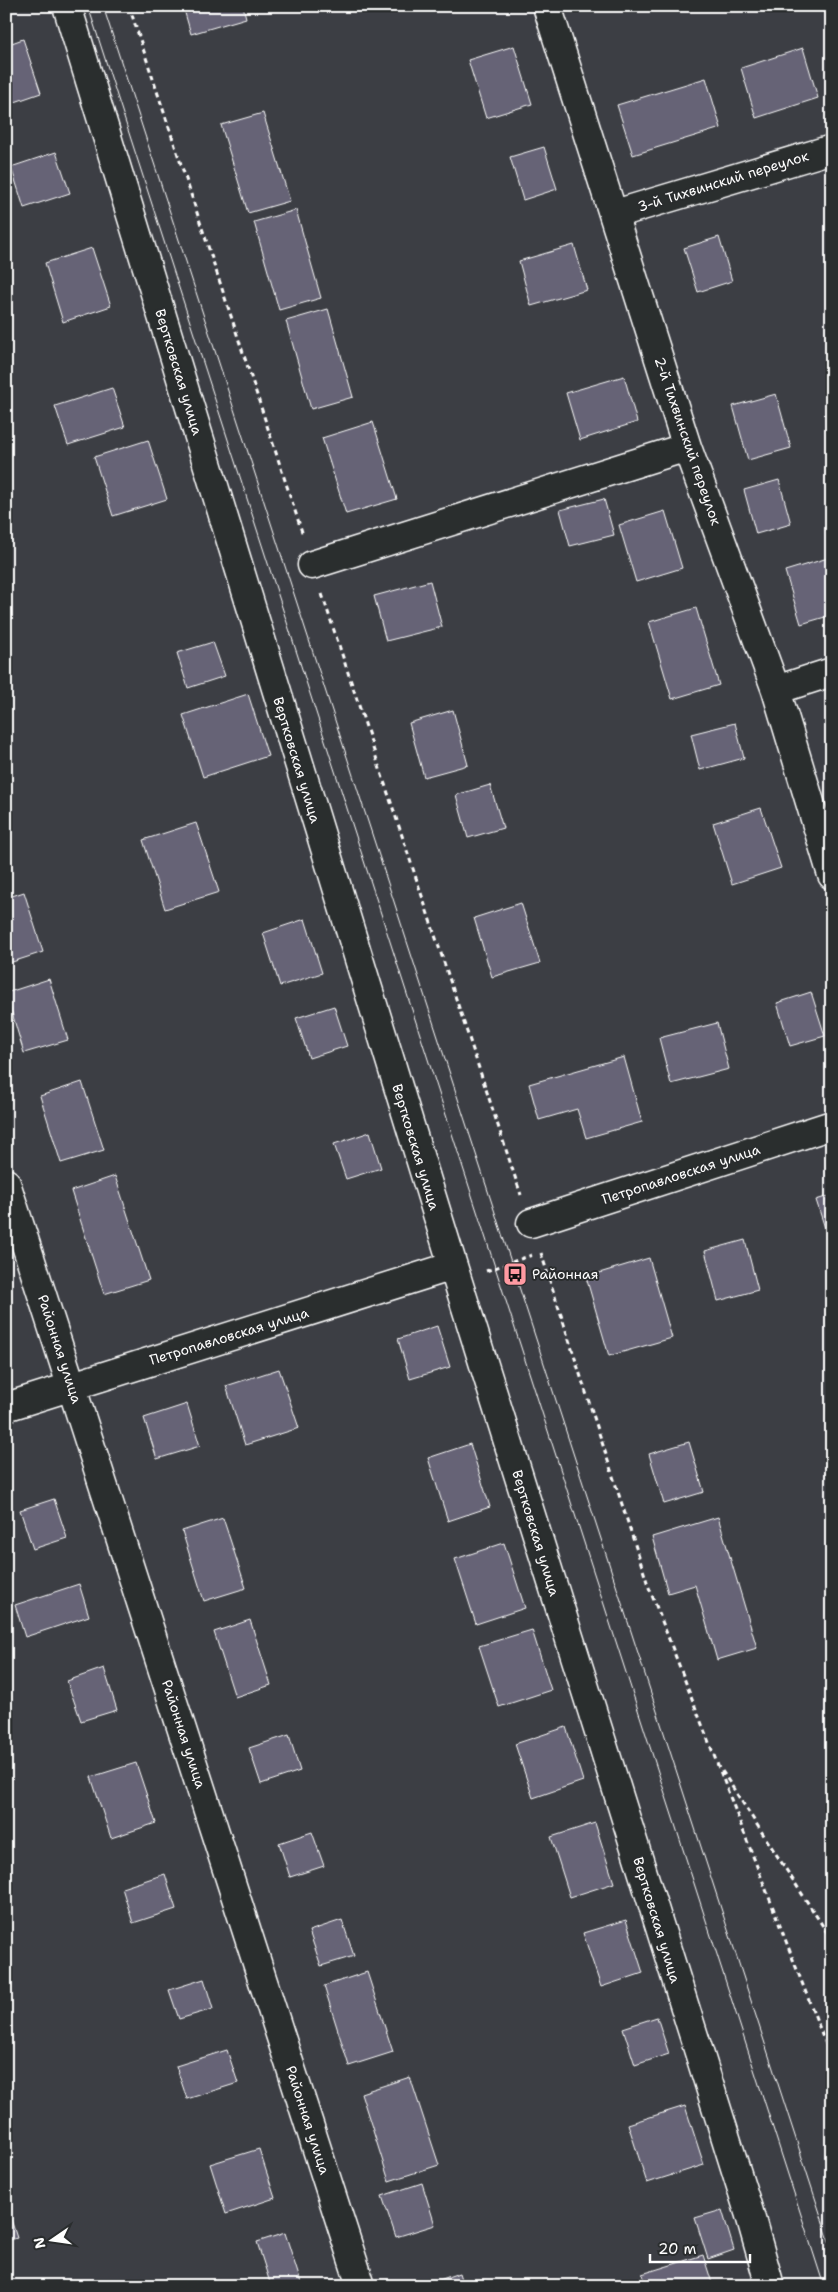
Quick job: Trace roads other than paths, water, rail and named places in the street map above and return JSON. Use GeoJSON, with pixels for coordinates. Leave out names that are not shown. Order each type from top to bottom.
{"type":"FeatureCollection","features":[{"type":"Feature","properties":{"kind":"street","name":"Вертковская улица"},"geometry":{"type":"LineString","coordinates":[[67,6],[455,1273],[746,2202],[770,2286]]}},
{"type":"Feature","properties":{"kind":"street","name":"2-й Тихвинский переулок"},"geometry":{"type":"LineString","coordinates":[[547,6],[615,214],[687,447],[776,690],[832,875]]}},
{"type":"Feature","properties":{"kind":"street","name":"3-й Тихвинский переулок"},"geometry":{"type":"LineString","coordinates":[[615,214],[832,148]]}},
{"type":"Feature","properties":{"kind":"street"},"geometry":{"type":"LineString","coordinates":[[312,564],[687,447]]}},
{"type":"Feature","properties":{"kind":"street"},"geometry":{"type":"LineString","coordinates":[[776,690],[832,672]]}},
{"type":"Feature","properties":{"kind":"street","name":"Петропавловская улица"},"geometry":{"type":"LineString","coordinates":[[531,1223],[832,1125]]}},
{"type":"Feature","properties":{"kind":"street","name":"Районная улица"},"geometry":{"type":"LineString","coordinates":[[6,1183],[362,2286]]}},
{"type":"Feature","properties":{"kind":"street","name":"Петропавловская улица"},"geometry":{"type":"LineString","coordinates":[[6,1407],[455,1273]]}},
{"type":"Feature","properties":{"kind":"tram line"},"geometry":{"type":"LineString","coordinates":[[88,6],[824,2286]]}},
{"type":"Feature","properties":{"kind":"tram line"},"geometry":{"type":"LineString","coordinates":[[103,6],[832,2250]]}},
{"type":"Feature","properties":{"kind":"place","name":"Районная"},"geometry":{"type":"Point","coordinates":[515,1274]}}]}
